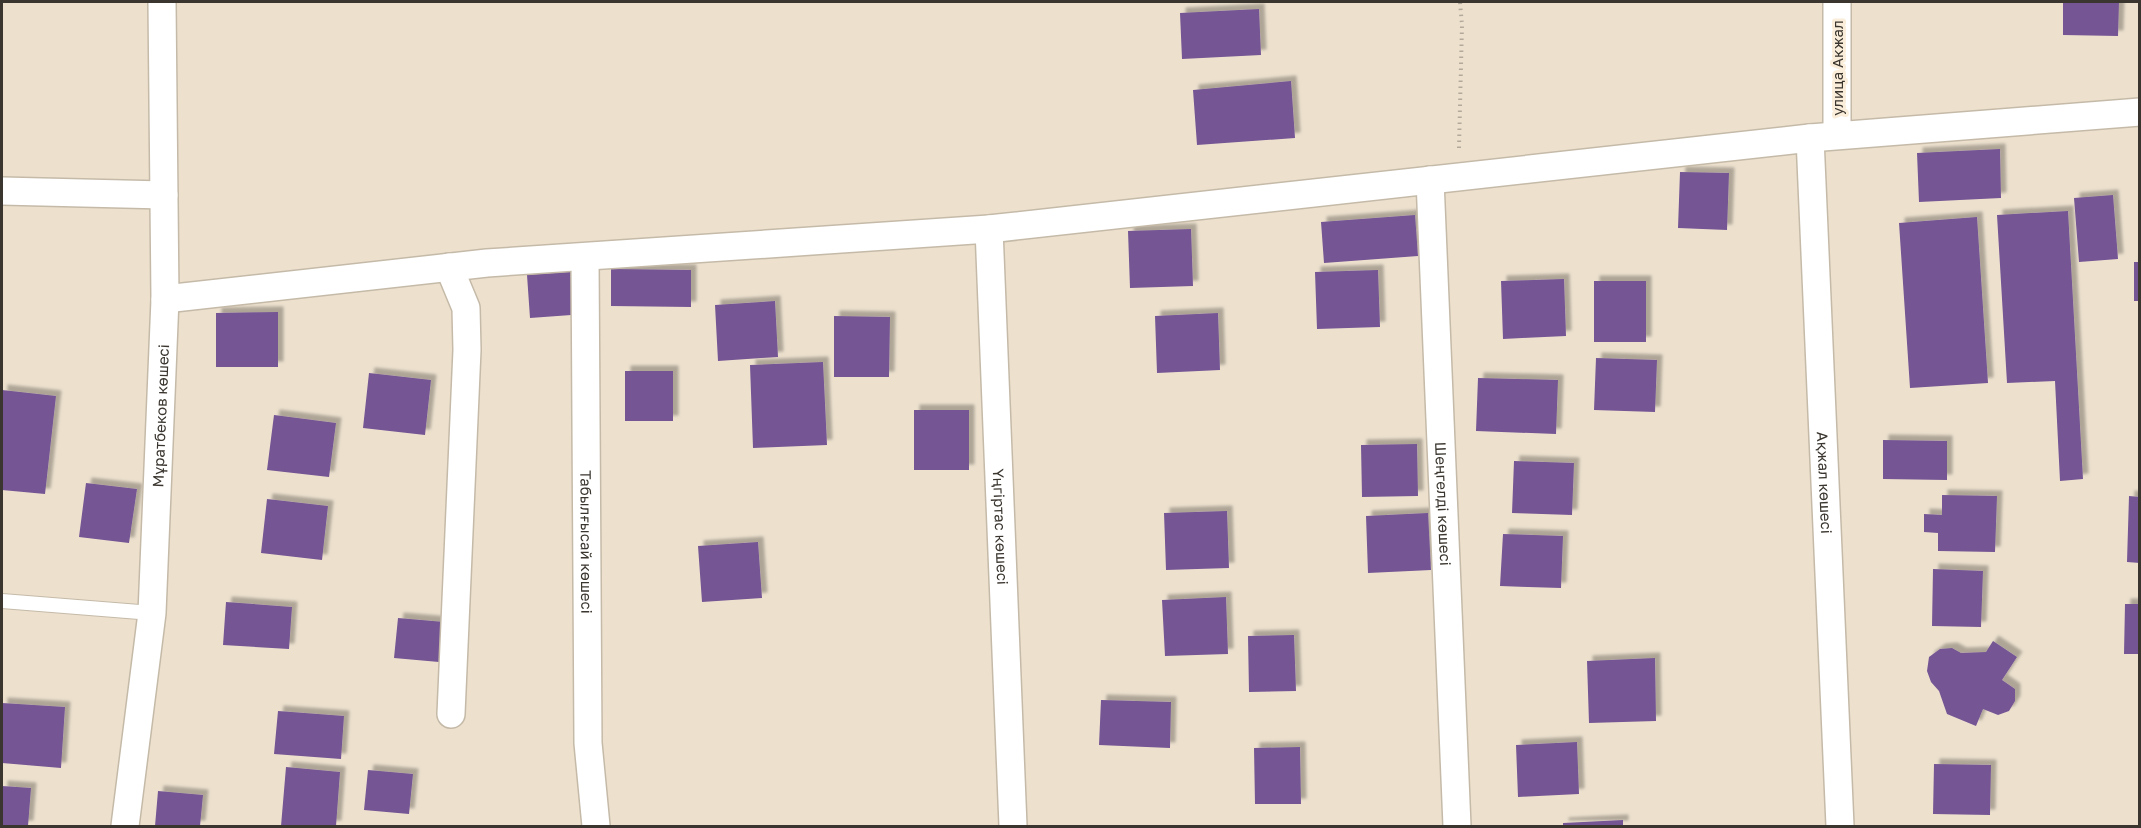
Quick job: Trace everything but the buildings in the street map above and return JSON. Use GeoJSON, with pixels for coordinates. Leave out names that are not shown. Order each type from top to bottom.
{"type":"FeatureCollection","features":[{"type":"Feature","properties":{"kind":"street","name":"Мұратбеков көшесі"},"geometry":{"type":"LineString","coordinates":[[125,826],[152,613],[165,299],[162,2]]}},
{"type":"Feature","properties":{"kind":"street","name":"улица Акжал"},"geometry":{"type":"LineString","coordinates":[[1837,2],[1837,135]]}},
{"type":"Feature","properties":{"kind":"street"},"geometry":{"type":"LineString","coordinates":[[165,299],[487,262],[989,229],[1837,135],[2139,112]]}},
{"type":"Feature","properties":{"kind":"street","name":"Ақжал көшесі"},"geometry":{"type":"LineString","coordinates":[[1810,138],[1840,826]]}},
{"type":"Feature","properties":{"kind":"street","name":"Шеңгелді көшесі"},"geometry":{"type":"LineString","coordinates":[[1430,180],[1457,826]]}},
{"type":"Feature","properties":{"kind":"street"},"geometry":{"type":"LineString","coordinates":[[2,191],[164,195]]}},
{"type":"Feature","properties":{"kind":"street","name":"Үңгіртас көшесі"},"geometry":{"type":"LineString","coordinates":[[989,229],[1013,826]]}},
{"type":"Feature","properties":{"kind":"street","name":"Табылғысай көшесі"},"geometry":{"type":"LineString","coordinates":[[585,257],[588,743],[596,826]]}},
{"type":"Feature","properties":{"kind":"street"},"geometry":{"type":"LineString","coordinates":[[449,267],[466,308],[467,350],[451,714]]}},
{"type":"Feature","properties":{"kind":"lane"},"geometry":{"type":"LineString","coordinates":[[2,601],[152,613]]}},
{"type":"Feature","properties":{"kind":"path"},"geometry":{"type":"LineString","coordinates":[[1458,177],[1462,25],[1460,2]]}}]}
